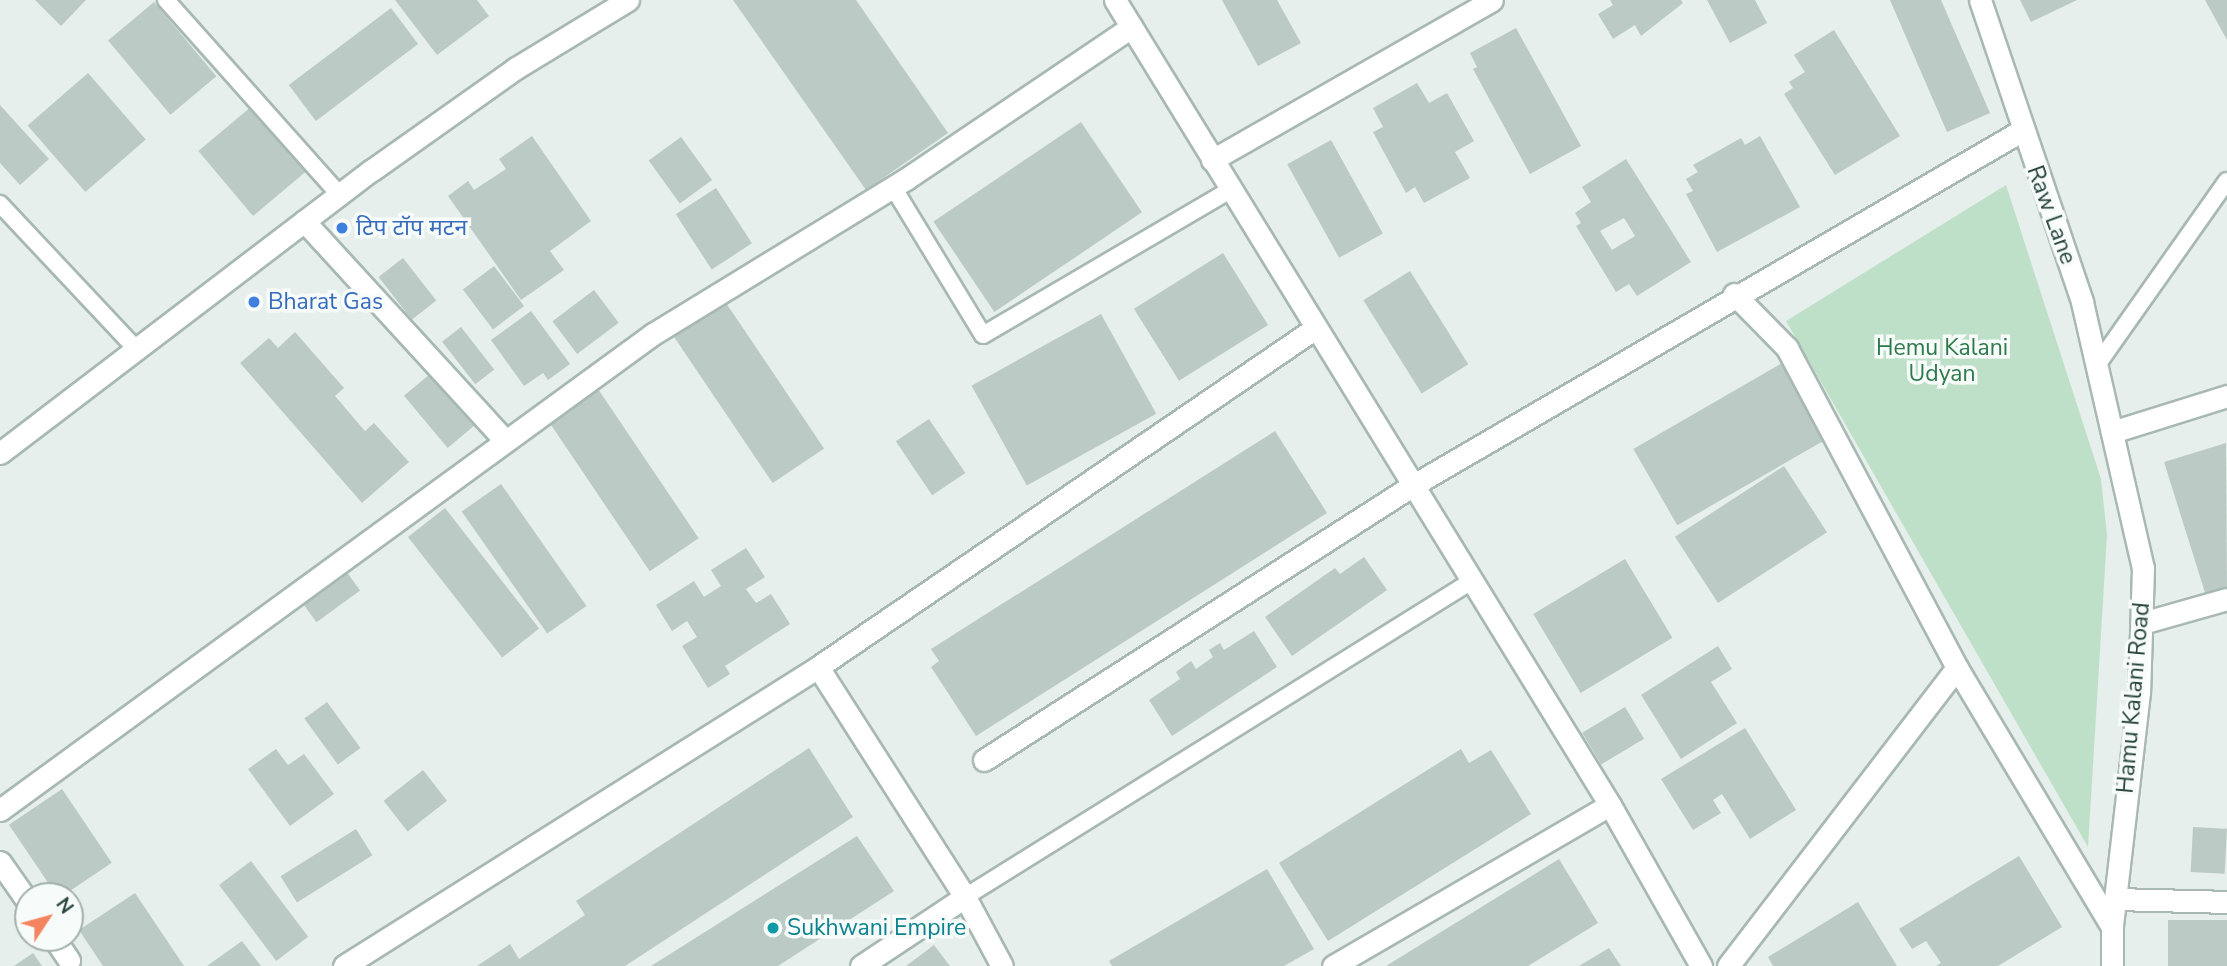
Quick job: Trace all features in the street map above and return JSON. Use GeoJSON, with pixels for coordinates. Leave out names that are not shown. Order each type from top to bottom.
{"type":"FeatureCollection","features":[{"type":"Feature","properties":{"kind":"street"},"geometry":{"type":"LineString","coordinates":[[0,453],[340,194],[516,68],[628,0]]}},
{"type":"Feature","properties":{"kind":"street"},"geometry":{"type":"LineString","coordinates":[[1115,0],[1410,487],[1610,805],[1701,966]]}},
{"type":"Feature","properties":{"kind":"street"},"geometry":{"type":"LineString","coordinates":[[1212,160],[1492,0]]}},
{"type":"Feature","properties":{"kind":"street","name":"Raw Lane"},"geometry":{"type":"LineString","coordinates":[[1980,0],[2021,131],[2082,302],[2112,432]]}},
{"type":"Feature","properties":{"kind":"street"},"geometry":{"type":"LineString","coordinates":[[0,810],[653,334],[893,187],[1131,27]]}},
{"type":"Feature","properties":{"kind":"street"},"geometry":{"type":"LineString","coordinates":[[984,760],[1410,487],[1734,295],[2021,131]]}},
{"type":"Feature","properties":{"kind":"street"},"geometry":{"type":"LineString","coordinates":[[304,222],[505,440]]}},
{"type":"Feature","properties":{"kind":"street"},"geometry":{"type":"LineString","coordinates":[[1734,295],[1787,348],[1957,668],[2112,927]]}},
{"type":"Feature","properties":{"kind":"street"},"geometry":{"type":"LineString","coordinates":[[344,966],[818,667],[1314,329]]}},
{"type":"Feature","properties":{"kind":"street"},"geometry":{"type":"LineString","coordinates":[[2112,432],[2227,396]]}},
{"type":"Feature","properties":{"kind":"street","name":"Hamu Kalani Road"},"geometry":{"type":"LineString","coordinates":[[2112,432],[2143,568],[2139,692],[2112,927],[2112,966]]}},
{"type":"Feature","properties":{"kind":"street"},"geometry":{"type":"LineString","coordinates":[[2142,623],[2227,599]]}},
{"type":"Feature","properties":{"kind":"street"},"geometry":{"type":"LineString","coordinates":[[818,667],[965,897],[1002,966]]}},
{"type":"Feature","properties":{"kind":"street"},"geometry":{"type":"LineString","coordinates":[[1728,966],[1957,668]]}},
{"type":"Feature","properties":{"kind":"street"},"geometry":{"type":"LineString","coordinates":[[1333,966],[1610,805]]}},
{"type":"Feature","properties":{"kind":"street"},"geometry":{"type":"LineString","coordinates":[[0,862],[14,882]]}},
{"type":"Feature","properties":{"kind":"street"},"geometry":{"type":"LineString","coordinates":[[861,966],[965,897]]}},
{"type":"Feature","properties":{"kind":"street"},"geometry":{"type":"LineString","coordinates":[[2115,898],[2227,902]]}},
{"type":"Feature","properties":{"kind":"street"},"geometry":{"type":"LineString","coordinates":[[64,952],[69,960]]}},
{"type":"Feature","properties":{"kind":"lane"},"geometry":{"type":"LineString","coordinates":[[166,0],[340,194]]}},
{"type":"Feature","properties":{"kind":"lane"},"geometry":{"type":"LineString","coordinates":[[2096,365],[2227,181]]}},
{"type":"Feature","properties":{"kind":"lane"},"geometry":{"type":"LineString","coordinates":[[893,187],[983,335],[1230,190]]}},
{"type":"Feature","properties":{"kind":"lane"},"geometry":{"type":"LineString","coordinates":[[0,204],[136,349]]}},
{"type":"Feature","properties":{"kind":"lane"},"geometry":{"type":"LineString","coordinates":[[965,897],[1470,582]]}},
{"type":"Feature","properties":{"kind":"green space","name":"Hemu Kalani Udyan"},"geometry":{"type":"Polygon","coordinates":[[[2006,185],[2101,479],[2107,535],[2088,847],[1786,321],[2006,185]]]}},
{"type":"Feature","properties":{"kind":"building"},"geometry":{"type":"Polygon","coordinates":[[[35,0],[86,0],[61,26],[35,0]]]}},
{"type":"Feature","properties":{"kind":"building"},"geometry":{"type":"Polygon","coordinates":[[[395,0],[477,0],[489,16],[437,55],[395,0]]]}},
{"type":"Feature","properties":{"kind":"building"},"geometry":{"type":"Polygon","coordinates":[[[733,0],[856,0],[948,133],[866,190],[733,0]]]}},
{"type":"Feature","properties":{"kind":"building"},"geometry":{"type":"Polygon","coordinates":[[[1222,0],[1277,0],[1301,43],[1258,66],[1222,0]]]}},
{"type":"Feature","properties":{"kind":"building"},"geometry":{"type":"Polygon","coordinates":[[[1610,0],[1681,0],[1683,3],[1641,36],[1635,25],[1613,39],[1598,14],[1613,5],[1610,0]]]}},
{"type":"Feature","properties":{"kind":"building"},"geometry":{"type":"Polygon","coordinates":[[[1707,0],[1755,0],[1767,23],[1730,43],[1707,0]]]}},
{"type":"Feature","properties":{"kind":"building"},"geometry":{"type":"Polygon","coordinates":[[[1890,0],[1941,0],[1990,113],[1947,132],[1890,0]]]}},
{"type":"Feature","properties":{"kind":"building"},"geometry":{"type":"Polygon","coordinates":[[[2020,0],[2077,0],[2031,22],[2020,0]]]}},
{"type":"Feature","properties":{"kind":"building"},"geometry":{"type":"Polygon","coordinates":[[[2205,0],[2227,0],[2227,40],[2205,0]]]}},
{"type":"Feature","properties":{"kind":"building"},"geometry":{"type":"Polygon","coordinates":[[[154,2],[216,76],[170,115],[108,41],[154,2]]]}},
{"type":"Feature","properties":{"kind":"building"},"geometry":{"type":"Polygon","coordinates":[[[391,8],[418,44],[316,121],[289,85],[391,8]]]}},
{"type":"Feature","properties":{"kind":"building"},"geometry":{"type":"Polygon","coordinates":[[[1516,28],[1581,146],[1530,174],[1473,69],[1477,67],[1470,53],[1516,28]]]}},
{"type":"Feature","properties":{"kind":"building"},"geometry":{"type":"Polygon","coordinates":[[[1834,30],[1900,136],[1835,175],[1784,94],[1793,88],[1789,82],[1805,72],[1794,55],[1834,30]]]}},
{"type":"Feature","properties":{"kind":"building"},"geometry":{"type":"Polygon","coordinates":[[[88,73],[146,139],[85,192],[28,125],[88,73]]]}},
{"type":"Feature","properties":{"kind":"building"},"geometry":{"type":"Polygon","coordinates":[[[1417,83],[1429,103],[1447,93],[1474,141],[1455,152],[1470,178],[1424,203],[1415,187],[1406,193],[1373,132],[1383,127],[1373,108],[1417,83]]]}},
{"type":"Feature","properties":{"kind":"building"},"geometry":{"type":"Polygon","coordinates":[[[0,105],[49,159],[20,185],[0,163],[0,105]]]}},
{"type":"Feature","properties":{"kind":"building"},"geometry":{"type":"Polygon","coordinates":[[[252,106],[307,171],[253,216],[198,151],[252,106]]]}},
{"type":"Feature","properties":{"kind":"building"},"geometry":{"type":"Polygon","coordinates":[[[1081,122],[1142,212],[994,312],[933,222],[1081,122]]]}},
{"type":"Feature","properties":{"kind":"building"},"geometry":{"type":"Polygon","coordinates":[[[532,136],[591,221],[550,251],[564,270],[521,300],[448,196],[468,181],[474,190],[506,169],[499,159],[532,136]]]}},
{"type":"Feature","properties":{"kind":"building"},"geometry":{"type":"Polygon","coordinates":[[[1760,136],[1800,207],[1717,252],[1686,194],[1693,191],[1686,179],[1698,172],[1693,165],[1741,138],[1745,145],[1760,136]]]}},
{"type":"Feature","properties":{"kind":"building"},"geometry":{"type":"Polygon","coordinates":[[[681,137],[712,180],[680,203],[649,161],[681,137]]]}},
{"type":"Feature","properties":{"kind":"building"},"geometry":{"type":"Polygon","coordinates":[[[1331,140],[1383,234],[1339,258],[1287,164],[1331,140]]]}},
{"type":"Feature","properties":{"kind":"building"},"geometry":{"type":"Polygon","coordinates":[[[1626,159],[1691,262],[1637,296],[1629,284],[1616,292],[1576,226],[1581,223],[1575,213],[1591,202],[1582,187],[1626,159]],[[1624,218],[1600,231],[1612,250],[1635,236],[1624,218]]]}},
{"type":"Feature","properties":{"kind":"building"},"geometry":{"type":"Polygon","coordinates":[[[716,188],[752,243],[712,269],[676,214],[716,188]]]}},
{"type":"Feature","properties":{"kind":"building"},"geometry":{"type":"Polygon","coordinates":[[[1223,253],[1268,325],[1179,381],[1134,309],[1223,253]]]}},
{"type":"Feature","properties":{"kind":"building"},"geometry":{"type":"Polygon","coordinates":[[[403,258],[436,301],[412,320],[379,277],[403,258]]]}},
{"type":"Feature","properties":{"kind":"building"},"geometry":{"type":"Polygon","coordinates":[[[494,266],[524,306],[493,329],[463,289],[494,266]]]}},
{"type":"Feature","properties":{"kind":"building"},"geometry":{"type":"Polygon","coordinates":[[[1410,271],[1468,364],[1422,393],[1363,300],[1410,271]]]}},
{"type":"Feature","properties":{"kind":"building"},"geometry":{"type":"Polygon","coordinates":[[[594,290],[619,323],[577,354],[552,321],[594,290]]]}},
{"type":"Feature","properties":{"kind":"building"},"geometry":{"type":"Polygon","coordinates":[[[724,300],[824,448],[773,483],[673,335],[724,300]]]}},
{"type":"Feature","properties":{"kind":"building"},"geometry":{"type":"Polygon","coordinates":[[[531,311],[570,364],[548,380],[543,373],[524,386],[491,340],[531,311]]]}},
{"type":"Feature","properties":{"kind":"building"},"geometry":{"type":"Polygon","coordinates":[[[1101,314],[1156,414],[1027,485],[972,386],[1101,314]]]}},
{"type":"Feature","properties":{"kind":"building"},"geometry":{"type":"Polygon","coordinates":[[[461,327],[494,370],[475,384],[442,342],[461,327]]]}},
{"type":"Feature","properties":{"kind":"building"},"geometry":{"type":"Polygon","coordinates":[[[295,332],[344,388],[335,396],[365,431],[374,423],[409,462],[362,503],[240,363],[269,338],[278,348],[295,332]]]}},
{"type":"Feature","properties":{"kind":"building"},"geometry":{"type":"Polygon","coordinates":[[[1784,362],[1828,438],[1677,525],[1633,449],[1784,362]]]}},
{"type":"Feature","properties":{"kind":"building"},"geometry":{"type":"Polygon","coordinates":[[[430,374],[474,426],[448,448],[404,396],[430,374]]]}},
{"type":"Feature","properties":{"kind":"building"},"geometry":{"type":"Polygon","coordinates":[[[598,389],[699,538],[650,571],[549,422],[598,389]]]}},
{"type":"Feature","properties":{"kind":"building"},"geometry":{"type":"Polygon","coordinates":[[[929,419],[965,473],[932,495],[896,441],[929,419]]]}},
{"type":"Feature","properties":{"kind":"building"},"geometry":{"type":"Polygon","coordinates":[[[1275,431],[1327,513],[976,736],[931,667],[939,661],[931,649],[1275,431]]]}},
{"type":"Feature","properties":{"kind":"building"},"geometry":{"type":"Polygon","coordinates":[[[2226,443],[2227,593],[2207,599],[2164,462],[2226,443]]]}},
{"type":"Feature","properties":{"kind":"building"},"geometry":{"type":"Polygon","coordinates":[[[1784,466],[1827,532],[1718,603],[1675,537],[1784,466]]]}},
{"type":"Feature","properties":{"kind":"building"},"geometry":{"type":"Polygon","coordinates":[[[501,484],[586,606],[547,634],[462,512],[501,484]]]}},
{"type":"Feature","properties":{"kind":"building"},"geometry":{"type":"Polygon","coordinates":[[[445,508],[539,629],[502,658],[408,537],[445,508]]]}},
{"type":"Feature","properties":{"kind":"building"},"geometry":{"type":"Polygon","coordinates":[[[746,548],[765,577],[746,589],[756,603],[771,594],[790,624],[725,666],[730,674],[708,688],[682,646],[697,637],[687,621],[672,631],[656,605],[694,581],[704,597],[721,586],[711,570],[746,548]]]}},
{"type":"Feature","properties":{"kind":"building"},"geometry":{"type":"Polygon","coordinates":[[[1364,557],[1387,590],[1292,656],[1265,617],[1335,568],[1340,574],[1364,557]]]}},
{"type":"Feature","properties":{"kind":"building"},"geometry":{"type":"Polygon","coordinates":[[[1625,559],[1672,638],[1581,693],[1533,614],[1625,559]]]}},
{"type":"Feature","properties":{"kind":"building"},"geometry":{"type":"Polygon","coordinates":[[[346,571],[360,590],[316,622],[302,603],[346,571]]]}},
{"type":"Feature","properties":{"kind":"building"},"geometry":{"type":"Polygon","coordinates":[[[1254,631],[1277,667],[1172,736],[1149,700],[1180,679],[1176,672],[1191,661],[1196,669],[1213,657],[1209,650],[1220,643],[1224,650],[1254,631]]]}},
{"type":"Feature","properties":{"kind":"building"},"geometry":{"type":"Polygon","coordinates":[[[1718,646],[1732,669],[1711,682],[1737,723],[1681,759],[1641,695],[1718,646]]]}},
{"type":"Feature","properties":{"kind":"building"},"geometry":{"type":"Polygon","coordinates":[[[327,702],[361,748],[338,765],[304,718],[327,702]]]}},
{"type":"Feature","properties":{"kind":"building"},"geometry":{"type":"Polygon","coordinates":[[[1625,707],[1644,739],[1601,764],[1582,733],[1625,707]]]}},
{"type":"Feature","properties":{"kind":"building"},"geometry":{"type":"Polygon","coordinates":[[[1745,728],[1796,810],[1750,839],[1722,794],[1713,800],[1721,813],[1693,830],[1661,779],[1745,728]]]}},
{"type":"Feature","properties":{"kind":"building"},"geometry":{"type":"Polygon","coordinates":[[[809,748],[853,817],[625,966],[477,966],[510,944],[519,959],[585,915],[576,901],[809,748]]]}},
{"type":"Feature","properties":{"kind":"building"},"geometry":{"type":"Polygon","coordinates":[[[276,749],[288,765],[304,754],[334,794],[290,826],[248,769],[276,749]]]}},
{"type":"Feature","properties":{"kind":"building"},"geometry":{"type":"Polygon","coordinates":[[[1461,749],[1469,763],[1491,750],[1531,814],[1328,941],[1279,863],[1461,749]]]}},
{"type":"Feature","properties":{"kind":"building"},"geometry":{"type":"Polygon","coordinates":[[[423,770],[447,801],[408,832],[384,801],[423,770]]]}},
{"type":"Feature","properties":{"kind":"building"},"geometry":{"type":"Polygon","coordinates":[[[62,789],[112,863],[83,882],[48,882],[9,825],[62,789]]]}},
{"type":"Feature","properties":{"kind":"building"},"geometry":{"type":"Polygon","coordinates":[[[2193,827],[2227,829],[2225,874],[2191,872],[2193,827]]]}},
{"type":"Feature","properties":{"kind":"building"},"geometry":{"type":"Polygon","coordinates":[[[356,829],[372,855],[297,902],[281,876],[356,829]]]}},
{"type":"Feature","properties":{"kind":"building","name":"Sukhwani Empire"},"geometry":{"type":"Polygon","coordinates":[[[857,836],[894,891],[778,966],[651,966],[857,836]]]}},
{"type":"Feature","properties":{"kind":"building"},"geometry":{"type":"Polygon","coordinates":[[[2019,856],[2062,927],[1998,966],[1936,966],[1941,963],[1926,941],[1912,949],[1899,929],[2019,856]]]}},
{"type":"Feature","properties":{"kind":"building"},"geometry":{"type":"Polygon","coordinates":[[[1559,859],[1598,923],[1528,966],[1386,966],[1559,859]]]}},
{"type":"Feature","properties":{"kind":"building"},"geometry":{"type":"Polygon","coordinates":[[[251,861],[308,937],[276,961],[219,885],[251,861]]]}},
{"type":"Feature","properties":{"kind":"building"},"geometry":{"type":"Polygon","coordinates":[[[1267,869],[1314,949],[1284,966],[1112,966],[1109,961],[1267,869]]]}},
{"type":"Feature","properties":{"kind":"building"},"geometry":{"type":"Polygon","coordinates":[[[135,893],[184,966],[103,966],[84,938],[84,927],[135,893]]]}},
{"type":"Feature","properties":{"kind":"building"},"geometry":{"type":"Polygon","coordinates":[[[1858,902],[1897,966],[1773,966],[1768,957],[1858,902]]]}},
{"type":"Feature","properties":{"kind":"building"},"geometry":{"type":"Polygon","coordinates":[[[2168,920],[2227,920],[2227,966],[2168,966],[2168,920]]]}},
{"type":"Feature","properties":{"kind":"building"},"geometry":{"type":"Polygon","coordinates":[[[242,941],[261,966],[207,966],[242,941]]]}},
{"type":"Feature","properties":{"kind":"building"},"geometry":{"type":"Polygon","coordinates":[[[934,945],[950,966],[906,966],[934,945]]]}},
{"type":"Feature","properties":{"kind":"building"},"geometry":{"type":"Polygon","coordinates":[[[1609,948],[1621,966],[1579,966],[1609,948]]]}},
{"type":"Feature","properties":{"kind":"building"},"geometry":{"type":"Polygon","coordinates":[[[33,953],[42,966],[14,966],[33,953]]]}},
{"type":"Feature","properties":{"kind":"place","name":"टिप टॉप मटन"},"geometry":{"type":"Point","coordinates":[342,228]}},
{"type":"Feature","properties":{"kind":"place","name":"Bharat Gas"},"geometry":{"type":"Point","coordinates":[254,302]}},
{"type":"Feature","properties":{"kind":"place","name":"Sukhwani Empire"},"geometry":{"type":"Point","coordinates":[773,928]}}]}
